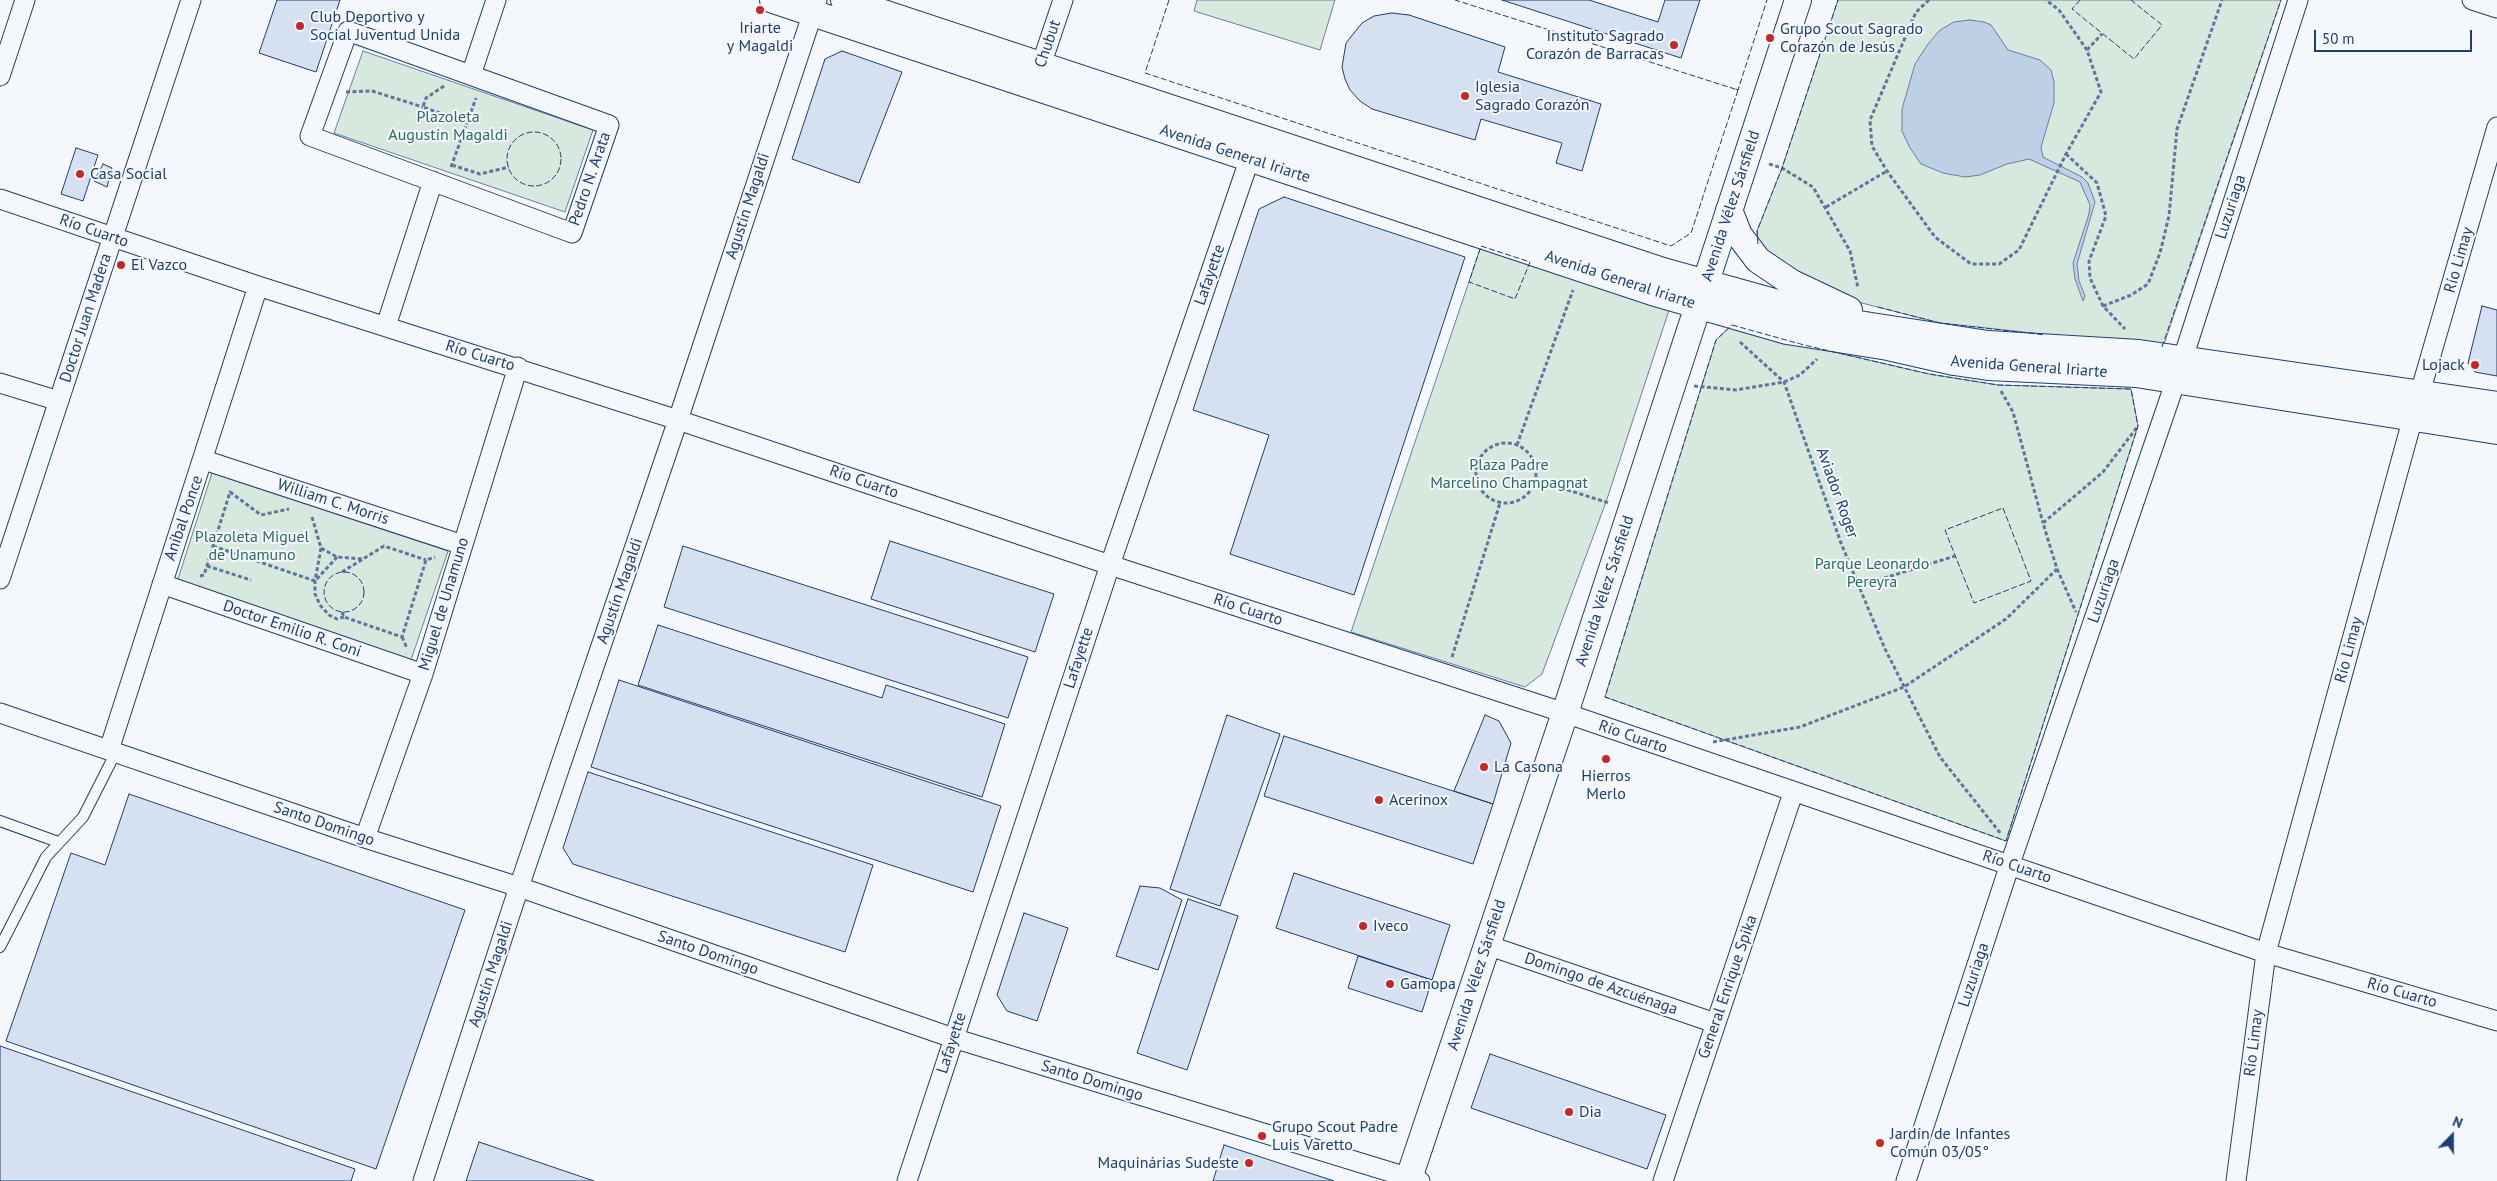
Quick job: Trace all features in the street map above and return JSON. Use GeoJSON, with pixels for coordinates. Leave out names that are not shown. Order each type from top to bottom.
{"type":"FeatureCollection","features":[{"type":"Feature","properties":{"kind":"main road","name":"Avenida General Iriarte"},"geometry":{"type":"LineString","coordinates":[[773,0],[814,7],[1037,76],[1702,295],[1737,317],[1788,332],[1988,367],[2136,374],[2497,431]]}},
{"type":"Feature","properties":{"kind":"main road","name":"Avenida General Iriarte"},"geometry":{"type":"LineString","coordinates":[[844,0],[1037,76]]}},
{"type":"Feature","properties":{"kind":"main road","name":"Avenida Vélez Sársfield"},"geometry":{"type":"LineString","coordinates":[[1412,1180],[1487,945],[1748,157],[1798,0]]}},
{"type":"Feature","properties":{"kind":"main road","name":"Avenida General Iriarte"},"geometry":{"type":"LineString","coordinates":[[1253,148],[1581,268],[1702,295],[1923,336],[1988,344],[2139,353],[2175,381],[2421,393],[2497,405]]}},
{"type":"Feature","properties":{"kind":"main road"},"geometry":{"type":"LineString","coordinates":[[1729,210],[1739,235],[1758,260],[1792,283],[1851,310],[1923,336]]}},
{"type":"Feature","properties":{"kind":"street"},"geometry":{"type":"LineString","coordinates":[[0,76],[25,0]]}},
{"type":"Feature","properties":{"kind":"street","name":"Doctor Juan Madera"},"geometry":{"type":"LineString","coordinates":[[0,579],[190,0]]}},
{"type":"Feature","properties":{"kind":"street"},"geometry":{"type":"LineString","coordinates":[[471,75],[496,0]]}},
{"type":"Feature","properties":{"kind":"street","name":"Chubut"},"geometry":{"type":"LineString","coordinates":[[1037,76],[1063,0]]}},
{"type":"Feature","properties":{"kind":"street","name":"Luzuriaga"},"geometry":{"type":"LineString","coordinates":[[1906,1181],[2010,864],[2175,381],[2298,0]]}},
{"type":"Feature","properties":{"kind":"street"},"geometry":{"type":"LineString","coordinates":[[2472,0],[2497,8]]}},
{"type":"Feature","properties":{"kind":"street","name":"Agustín Magaldi"},"geometry":{"type":"LineString","coordinates":[[423,1181],[519,887],[678,420],[814,7]]}},
{"type":"Feature","properties":{"kind":"street","name":"Pedro N. Arata"},"geometry":{"type":"LineString","coordinates":[[348,31],[608,125],[572,233],[310,136],[327,90],[348,31]]}},
{"type":"Feature","properties":{"kind":"street","name":"Río Limay"},"geometry":{"type":"LineString","coordinates":[[2236,1181],[2266,953],[2413,417],[2497,127]]}},
{"type":"Feature","properties":{"kind":"street","name":"Lafayette"},"geometry":{"type":"LineString","coordinates":[[907,1181],[1110,565],[1253,148]]}},
{"type":"Feature","properties":{"kind":"street"},"geometry":{"type":"LineString","coordinates":[[386,326],[433,181]]}},
{"type":"Feature","properties":{"kind":"street","name":"Río Cuarto"},"geometry":{"type":"LineString","coordinates":[[0,199],[258,286],[518,367],[1110,565],[1565,713],[1793,793],[2010,864],[2266,953],[2497,1021]]}},
{"type":"Feature","properties":{"kind":"street","name":"Aníbal Ponce"},"geometry":{"type":"LineString","coordinates":[[112,751],[162,584],[204,460],[258,286]]}},
{"type":"Feature","properties":{"kind":"street","name":"Miguel de Unamuno"},"geometry":{"type":"LineString","coordinates":[[366,838],[423,674],[518,367]]}},
{"type":"Feature","properties":{"kind":"street"},"geometry":{"type":"LineString","coordinates":[[0,383],[59,401]]}},
{"type":"Feature","properties":{"kind":"street","name":"William C. Morris"},"geometry":{"type":"LineString","coordinates":[[204,460],[309,500],[463,545]]}},
{"type":"Feature","properties":{"kind":"street","name":"Doctor Emilio R. Coni"},"geometry":{"type":"LineString","coordinates":[[162,584],[423,674]]}},
{"type":"Feature","properties":{"kind":"street","name":"Santo Domingo"},"geometry":{"type":"LineString","coordinates":[[0,713],[366,838],[519,887],[953,1038],[1412,1180]]}},
{"type":"Feature","properties":{"kind":"street","name":"General Enrique Spika"},"geometry":{"type":"LineString","coordinates":[[1663,1181],[1793,793]]}},
{"type":"Feature","properties":{"kind":"street","name":"Domingo de Azcuénaga"},"geometry":{"type":"LineString","coordinates":[[1487,945],[1715,1023]]}},
{"type":"Feature","properties":{"kind":"lane"},"geometry":{"type":"LineString","coordinates":[[0,947],[46,857],[83,817],[112,751]]}},
{"type":"Feature","properties":{"kind":"lane"},"geometry":{"type":"LineString","coordinates":[[0,820],[58,842]]}},
{"type":"Feature","properties":{"kind":"path"},"geometry":{"type":"LineString","coordinates":[[1929,0],[1916,12],[1870,120],[1872,146],[1887,171],[1935,237],[1971,264],[1999,264],[2020,250],[2065,156],[2101,92],[2087,50],[2059,10],[2046,0]]}},
{"type":"Feature","properties":{"kind":"path"},"geometry":{"type":"LineString","coordinates":[[2103,306],[2131,295],[2148,284],[2160,253],[2168,216],[2178,129],[2222,0]]}},
{"type":"Feature","properties":{"kind":"path"},"geometry":{"type":"LineString","coordinates":[[2087,50],[2102,34]]}},
{"type":"Feature","properties":{"kind":"path"},"geometry":{"type":"LineString","coordinates":[[423,107],[426,98],[451,82],[471,75],[478,91],[452,165],[449,172],[433,181]]}},
{"type":"Feature","properties":{"kind":"path"},"geometry":{"type":"LineString","coordinates":[[327,90],[372,91],[467,123]]}},
{"type":"Feature","properties":{"kind":"path"},"geometry":{"type":"LineString","coordinates":[[2065,156],[2097,183],[2106,216],[2089,261],[2090,278],[2103,306],[2140,345],[2139,353]]}},
{"type":"Feature","properties":{"kind":"path"},"geometry":{"type":"LineString","coordinates":[[1748,157],[1782,168],[1813,187],[1850,251],[1858,290],[1851,310]]}},
{"type":"Feature","properties":{"kind":"path"},"geometry":{"type":"LineString","coordinates":[[452,165],[480,174],[509,167]]}},
{"type":"Feature","properties":{"kind":"path"},"geometry":{"type":"LineString","coordinates":[[1826,208],[1887,171]]}},
{"type":"Feature","properties":{"kind":"path"},"geometry":{"type":"LineString","coordinates":[[1517,445],[1581,268]]}},
{"type":"Feature","properties":{"kind":"path","name":"Aviador Roger"},"geometry":{"type":"LineString","coordinates":[[1737,317],[1732,335],[1784,382],[1841,543],[1885,649],[1940,757],[2006,841],[2010,864]]}},
{"type":"Feature","properties":{"kind":"path"},"geometry":{"type":"LineString","coordinates":[[1673,384],[1736,390],[1784,382],[1800,376],[1815,362],[1830,338]]}},
{"type":"Feature","properties":{"kind":"path"},"geometry":{"type":"LineString","coordinates":[[1988,367],[2013,412],[2042,523],[2057,569],[2078,616],[2093,623]]}},
{"type":"Feature","properties":{"kind":"path"},"geometry":{"type":"LineString","coordinates":[[2042,523],[2103,472],[2175,381]]}},
{"type":"Feature","properties":{"kind":"path"},"geometry":{"type":"LineString","coordinates":[[1511,443],[1532,456],[1536,468],[1536,480],[1531,491],[1522,499],[1511,503],[1500,503],[1482,491],[1477,481],[1476,470],[1479,460],[1487,449],[1498,444],[1511,443]]}},
{"type":"Feature","properties":{"kind":"path"},"geometry":{"type":"LineString","coordinates":[[1536,480],[1631,510]]}},
{"type":"Feature","properties":{"kind":"path"},"geometry":{"type":"LineString","coordinates":[[162,584],[204,575],[230,492],[261,515],[309,500],[321,548],[315,582],[315,594],[320,605],[329,615],[337,619],[344,618],[402,638],[426,560]]}},
{"type":"Feature","properties":{"kind":"path"},"geometry":{"type":"LineString","coordinates":[[1446,674],[1500,503]]}},
{"type":"Feature","properties":{"kind":"path"},"geometry":{"type":"LineString","coordinates":[[342,572],[384,546],[426,560],[463,545]]}},
{"type":"Feature","properties":{"kind":"path"},"geometry":{"type":"LineString","coordinates":[[213,546],[315,582]]}},
{"type":"Feature","properties":{"kind":"path"},"geometry":{"type":"LineString","coordinates":[[321,548],[337,557],[363,559]]}},
{"type":"Feature","properties":{"kind":"path"},"geometry":{"type":"LineString","coordinates":[[1859,586],[1956,556]]}},
{"type":"Feature","properties":{"kind":"path"},"geometry":{"type":"LineString","coordinates":[[315,582],[337,557]]}},
{"type":"Feature","properties":{"kind":"path"},"geometry":{"type":"LineString","coordinates":[[207,566],[251,580]]}},
{"type":"Feature","properties":{"kind":"path"},"geometry":{"type":"LineString","coordinates":[[1710,743],[1800,727],[1904,687],[2006,619],[2057,569]]}},
{"type":"Feature","properties":{"kind":"path"},"geometry":{"type":"LineString","coordinates":[[342,612],[344,618]]}},
{"type":"Feature","properties":{"kind":"green space"},"geometry":{"type":"Polygon","coordinates":[[[1197,0],[1335,0],[1320,50],[1194,11],[1197,0]]]}},
{"type":"Feature","properties":{"kind":"green space"},"geometry":{"type":"Polygon","coordinates":[[[1838,0],[2281,0],[2163,347],[1940,323],[1830,295],[1759,245],[1757,231],[1782,168],[1838,0]]]}},
{"type":"Feature","properties":{"kind":"green space","name":"Plazoleta Augustín Magaldi"},"geometry":{"type":"Polygon","coordinates":[[[363,51],[593,130],[565,212],[334,133],[363,51]]]}},
{"type":"Feature","properties":{"kind":"green space","name":"Plaza Padre Marcelino Champagnat"},"geometry":{"type":"Polygon","coordinates":[[[1481,246],[1670,307],[1606,502],[1542,674],[1525,687],[1351,632],[1481,246]]]}},
{"type":"Feature","properties":{"kind":"green space","name":"Parque Leonardo Pereyra"},"geometry":{"type":"Polygon","coordinates":[[[1732,325],[1804,345],[1929,374],[1998,385],[2131,389],[2138,426],[2006,841],[1605,697],[1716,340],[1732,325]]]}},
{"type":"Feature","properties":{"kind":"green space","name":"Plazoleta Miguel de Unamuno"},"geometry":{"type":"Polygon","coordinates":[[[212,473],[448,551],[411,660],[177,582],[212,473]]]}},
{"type":"Feature","properties":{"kind":"water"},"geometry":{"type":"Polygon","coordinates":[[[1970,20],[1991,25],[2008,50],[2040,60],[2051,70],[2054,82],[2054,103],[2041,147],[2043,157],[2082,177],[2088,183],[2095,202],[2077,264],[2079,281],[2085,296],[2083,301],[2075,279],[2073,263],[2089,214],[2090,205],[2080,182],[2029,159],[2007,164],[1980,175],[1965,177],[1943,173],[1921,164],[1910,148],[1902,131],[1902,109],[1915,64],[1940,30],[1954,22],[1970,20]]]}},
{"type":"Feature","properties":{"kind":"building","name":"Club Deportivo y Social Juventud Unida"},"geometry":{"type":"Polygon","coordinates":[[[277,0],[340,0],[316,72],[259,53],[277,0]]]}},
{"type":"Feature","properties":{"kind":"building"},"geometry":{"type":"Polygon","coordinates":[[[1502,0],[1589,0],[1658,22],[1665,0],[1700,0],[1681,58],[1502,0]]]}},
{"type":"Feature","properties":{"kind":"building","name":"Iglesia Sagrado Corazón"},"geometry":{"type":"Polygon","coordinates":[[[1392,13],[1409,15],[1505,47],[1498,72],[1601,104],[1582,171],[1556,163],[1562,143],[1481,119],[1475,140],[1372,109],[1360,101],[1350,90],[1342,67],[1346,43],[1362,23],[1374,16],[1392,13]]]}},
{"type":"Feature","properties":{"kind":"building"},"geometry":{"type":"Polygon","coordinates":[[[842,51],[902,72],[859,183],[792,159],[825,59],[842,51]]]}},
{"type":"Feature","properties":{"kind":"building","name":"Casa Social"},"geometry":{"type":"Polygon","coordinates":[[[76,148],[98,155],[83,201],[61,194],[76,148]]]}},
{"type":"Feature","properties":{"kind":"building"},"geometry":{"type":"Polygon","coordinates":[[[103,164],[112,168],[107,187],[94,181],[103,164]]]}},
{"type":"Feature","properties":{"kind":"building"},"geometry":{"type":"Polygon","coordinates":[[[1284,197],[1465,257],[1354,595],[1230,554],[1269,435],[1193,410],[1259,209],[1284,197]]]}},
{"type":"Feature","properties":{"kind":"building"},"geometry":{"type":"Polygon","coordinates":[[[2482,306],[2497,310],[2497,376],[2475,372],[2468,363],[2482,306]]]}},
{"type":"Feature","properties":{"kind":"building"},"geometry":{"type":"Polygon","coordinates":[[[890,541],[1054,594],[1035,652],[871,599],[890,541]]]}},
{"type":"Feature","properties":{"kind":"building"},"geometry":{"type":"Polygon","coordinates":[[[683,546],[1028,657],[1008,718],[664,607],[683,546]]]}},
{"type":"Feature","properties":{"kind":"building"},"geometry":{"type":"Polygon","coordinates":[[[658,625],[882,698],[886,685],[1005,724],[982,797],[638,685],[658,625]]]}},
{"type":"Feature","properties":{"kind":"building"},"geometry":{"type":"Polygon","coordinates":[[[619,680],[1001,806],[973,892],[591,767],[619,680]]]}},
{"type":"Feature","properties":{"kind":"building"},"geometry":{"type":"Polygon","coordinates":[[[1227,715],[1280,734],[1220,906],[1170,889],[1227,715]]]}},
{"type":"Feature","properties":{"kind":"building","name":"La Casona"},"geometry":{"type":"Polygon","coordinates":[[[1485,715],[1499,721],[1511,743],[1493,804],[1454,791],[1485,715]]]}},
{"type":"Feature","properties":{"kind":"building","name":"Acerinox"},"geometry":{"type":"Polygon","coordinates":[[[1284,736],[1493,804],[1473,864],[1264,796],[1284,736]]]}},
{"type":"Feature","properties":{"kind":"building"},"geometry":{"type":"Polygon","coordinates":[[[588,772],[873,865],[845,952],[573,864],[563,848],[588,772]]]}},
{"type":"Feature","properties":{"kind":"building"},"geometry":{"type":"Polygon","coordinates":[[[129,794],[465,910],[376,1169],[6,1041],[71,853],[105,865],[129,794]]]}},
{"type":"Feature","properties":{"kind":"building","name":"Iveco"},"geometry":{"type":"Polygon","coordinates":[[[1294,873],[1450,925],[1432,980],[1276,928],[1294,873]]]}},
{"type":"Feature","properties":{"kind":"building"},"geometry":{"type":"Polygon","coordinates":[[[1140,886],[1160,888],[1182,900],[1158,970],[1116,956],[1140,886]]]}},
{"type":"Feature","properties":{"kind":"building"},"geometry":{"type":"Polygon","coordinates":[[[1188,899],[1238,916],[1187,1070],[1137,1053],[1188,899]]]}},
{"type":"Feature","properties":{"kind":"building"},"geometry":{"type":"Polygon","coordinates":[[[1024,913],[1068,928],[1037,1021],[1007,1011],[997,995],[1024,913]]]}},
{"type":"Feature","properties":{"kind":"building","name":"Gamopa"},"geometry":{"type":"Polygon","coordinates":[[[1358,956],[1432,980],[1422,1012],[1348,988],[1358,956]]]}},
{"type":"Feature","properties":{"kind":"building"},"geometry":{"type":"Polygon","coordinates":[[[0,1046],[355,1169],[351,1181],[0,1181],[0,1046]]]}},
{"type":"Feature","properties":{"kind":"building","name":"Dia"},"geometry":{"type":"Polygon","coordinates":[[[1490,1054],[1666,1115],[1647,1169],[1471,1108],[1490,1054]]]}},
{"type":"Feature","properties":{"kind":"building"},"geometry":{"type":"Polygon","coordinates":[[[479,1142],[594,1181],[466,1181],[479,1142]]]}},
{"type":"Feature","properties":{"kind":"building","name":"Maquinárias Sudeste"},"geometry":{"type":"Polygon","coordinates":[[[1224,1145],[1334,1181],[1213,1181],[1224,1145]]]}},
{"type":"Feature","properties":{"kind":"fence"},"geometry":{"type":"LineString","coordinates":[[1169,0],[1145,73],[1671,246],[1691,233],[1738,90],[1455,0]]}},
{"type":"Feature","properties":{"kind":"fence"},"geometry":{"type":"LineString","coordinates":[[1736,89],[1738,90],[1767,0]]}},
{"type":"Feature","properties":{"kind":"fence"},"geometry":{"type":"LineString","coordinates":[[1758,244],[1757,231],[1782,168],[1838,0]]}},
{"type":"Feature","properties":{"kind":"fence"},"geometry":{"type":"LineString","coordinates":[[2080,0],[2072,9],[2134,59],[2162,25],[2131,0]]}},
{"type":"Feature","properties":{"kind":"fence"},"geometry":{"type":"LineString","coordinates":[[2162,347],[2281,0]]}},
{"type":"Feature","properties":{"kind":"fence"},"geometry":{"type":"LineString","coordinates":[[534,132],[544,134],[553,140],[559,149],[561,159],[559,169],[553,178],[544,184],[534,186],[524,184],[515,178],[509,169],[507,159],[509,149],[515,140],[524,134],[534,132]]}},
{"type":"Feature","properties":{"kind":"fence"},"geometry":{"type":"LineString","coordinates":[[1481,246],[1530,262],[1515,299],[1469,282],[1481,246]]}},
{"type":"Feature","properties":{"kind":"fence"},"geometry":{"type":"LineString","coordinates":[[1878,307],[1940,323],[2045,335]]}},
{"type":"Feature","properties":{"kind":"fence"},"geometry":{"type":"LineString","coordinates":[[1732,325],[1804,345],[1929,374],[1998,385],[2131,389],[2138,426],[2006,841],[1605,697],[1716,340],[1732,325]]}},
{"type":"Feature","properties":{"kind":"fence"},"geometry":{"type":"LineString","coordinates":[[2003,508],[2031,581],[1974,603],[1945,530],[2003,508]]}},
{"type":"Feature","properties":{"kind":"fence"},"geometry":{"type":"LineString","coordinates":[[340,572],[348,572],[355,575],[361,581],[364,592],[361,603],[355,609],[348,612],[340,612],[333,609],[327,603],[324,596],[324,588],[327,581],[333,575],[340,572]]}},
{"type":"Feature","properties":{"kind":"place","name":"Iriarte y Magaldi"},"geometry":{"type":"Point","coordinates":[760,10]}},
{"type":"Feature","properties":{"kind":"place","name":"Club Deportivo y Social Juventud Unida"},"geometry":{"type":"Point","coordinates":[300,26]}},
{"type":"Feature","properties":{"kind":"place","name":"Grupo Scout Sagrado Corazón de Jesús"},"geometry":{"type":"Point","coordinates":[1770,38]}},
{"type":"Feature","properties":{"kind":"place","name":"Instituto Sagrado Corazón de Barracas"},"geometry":{"type":"Point","coordinates":[1674,45]}},
{"type":"Feature","properties":{"kind":"place","name":"Iglesia Sagrado Corazón"},"geometry":{"type":"Point","coordinates":[1465,96]}},
{"type":"Feature","properties":{"kind":"place","name":"Casa Social"},"geometry":{"type":"Point","coordinates":[80,174]}},
{"type":"Feature","properties":{"kind":"place","name":"El Vazco"},"geometry":{"type":"Point","coordinates":[121,265]}},
{"type":"Feature","properties":{"kind":"place","name":"Lojack"},"geometry":{"type":"Point","coordinates":[2475,365]}},
{"type":"Feature","properties":{"kind":"place","name":"Hierros Merlo"},"geometry":{"type":"Point","coordinates":[1606,759]}},
{"type":"Feature","properties":{"kind":"place","name":"La Casona"},"geometry":{"type":"Point","coordinates":[1484,767]}},
{"type":"Feature","properties":{"kind":"place","name":"Acerinox"},"geometry":{"type":"Point","coordinates":[1379,800]}},
{"type":"Feature","properties":{"kind":"place","name":"Iveco"},"geometry":{"type":"Point","coordinates":[1363,926]}},
{"type":"Feature","properties":{"kind":"place","name":"Gamopa"},"geometry":{"type":"Point","coordinates":[1390,984]}},
{"type":"Feature","properties":{"kind":"place","name":"Dia"},"geometry":{"type":"Point","coordinates":[1569,1112]}},
{"type":"Feature","properties":{"kind":"place","name":"Grupo Scout Padre Luis Varetto"},"geometry":{"type":"Point","coordinates":[1262,1136]}},
{"type":"Feature","properties":{"kind":"place","name":"Jardín de Infantes Común 03/05°"},"geometry":{"type":"Point","coordinates":[1880,1143]}},
{"type":"Feature","properties":{"kind":"place","name":"Maquinárias Sudeste"},"geometry":{"type":"Point","coordinates":[1249,1163]}}]}
